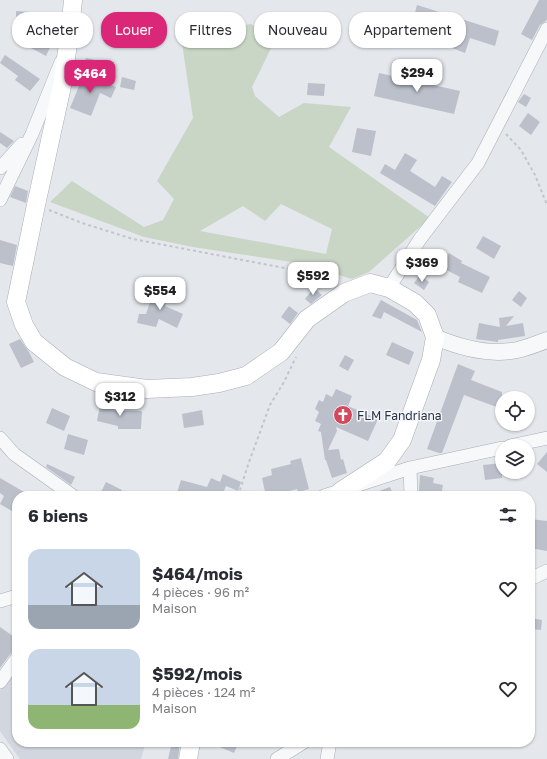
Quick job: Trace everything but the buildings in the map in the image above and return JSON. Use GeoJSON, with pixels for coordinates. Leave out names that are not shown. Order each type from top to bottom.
{"type":"FeatureCollection","features":[{"type":"Feature","properties":{"kind":"main road"},"geometry":{"type":"LineString","coordinates":[[72,12],[73,0]]}},
{"type":"Feature","properties":{"kind":"main road"},"geometry":{"type":"LineString","coordinates":[[67,48],[62,86],[16,302],[24,325],[34,342],[65,367],[96,382],[147,389],[192,387],[212,384],[246,376],[281,352],[307,319],[344,293],[370,283],[389,288],[415,303],[427,315],[435,337],[431,360],[402,440],[387,461],[339,491]]}},
{"type":"Feature","properties":{"kind":"main road"},"geometry":{"type":"LineString","coordinates":[[188,759],[190,747]]}},
{"type":"Feature","properties":{"kind":"street"},"geometry":{"type":"LineString","coordinates":[[389,288],[420,239],[478,162],[547,29]]}},
{"type":"Feature","properties":{"kind":"street"},"geometry":{"type":"LineString","coordinates":[[0,200],[32,134],[66,48]]}},
{"type":"Feature","properties":{"kind":"street"},"geometry":{"type":"LineString","coordinates":[[0,168],[32,134]]}},
{"type":"Feature","properties":{"kind":"street"},"geometry":{"type":"LineString","coordinates":[[435,337],[456,346],[486,352],[517,350],[547,340]]}},
{"type":"Feature","properties":{"kind":"street"},"geometry":{"type":"LineString","coordinates":[[0,438],[14,454],[66,491]]}},
{"type":"Feature","properties":{"kind":"street"},"geometry":{"type":"LineString","coordinates":[[535,441],[547,438]]}},
{"type":"Feature","properties":{"kind":"street"},"geometry":{"type":"LineString","coordinates":[[343,491],[410,468],[495,450]]}},
{"type":"Feature","properties":{"kind":"street"},"geometry":{"type":"LineString","coordinates":[[410,468],[411,491]]}},
{"type":"Feature","properties":{"kind":"street"},"geometry":{"type":"LineString","coordinates":[[535,577],[547,571]]}},
{"type":"Feature","properties":{"kind":"street"},"geometry":{"type":"LineString","coordinates":[[0,601],[12,597]]}},
{"type":"Feature","properties":{"kind":"street"},"geometry":{"type":"LineString","coordinates":[[0,682],[12,665]]}},
{"type":"Feature","properties":{"kind":"street"},"geometry":{"type":"LineString","coordinates":[[277,759],[296,747]]}},
{"type":"Feature","properties":{"kind":"street"},"geometry":{"type":"LineString","coordinates":[[327,759],[329,747]]}},
{"type":"Feature","properties":{"kind":"street"},"geometry":{"type":"LineString","coordinates":[[0,749],[7,759]]}},
{"type":"Feature","properties":{"kind":"path"},"geometry":{"type":"LineString","coordinates":[[498,124],[521,150],[535,175],[547,205]]}},
{"type":"Feature","properties":{"kind":"path"},"geometry":{"type":"LineString","coordinates":[[36,205],[82,223],[133,239],[300,271],[326,279],[344,293]]}},
{"type":"Feature","properties":{"kind":"path"},"geometry":{"type":"LineString","coordinates":[[239,491],[248,462],[270,405],[284,382],[296,356]]}},
{"type":"Feature","properties":{"kind":"shaded area"},"geometry":{"type":"Polygon","coordinates":[[[12,673],[12,747],[145,747],[141,759],[20,759],[0,731],[0,690],[12,673]]]}},
{"type":"Feature","properties":{"kind":"green space"},"geometry":{"type":"Polygon","coordinates":[[[251,24],[254,26],[254,48],[271,48],[252,87],[255,96],[279,117],[304,103],[351,107],[329,147],[430,218],[369,272],[352,279],[298,263],[193,247],[144,237],[50,202],[72,181],[144,227],[163,220],[174,199],[157,181],[193,118],[183,48],[246,48],[246,25],[251,24]],[[281,204],[265,221],[243,206],[200,231],[326,254],[332,229],[281,204]]]}},
{"type":"Feature","properties":{"kind":"place","name":"FLM Fandriana"},"geometry":{"type":"Point","coordinates":[343,415]}}]}
